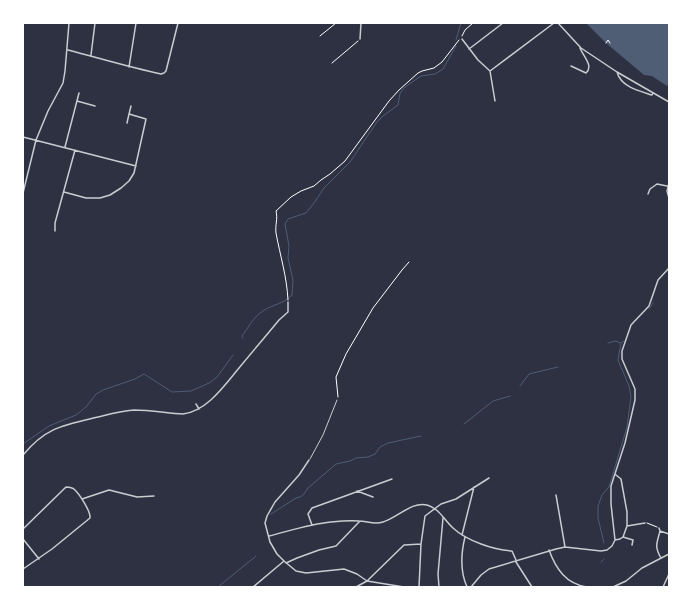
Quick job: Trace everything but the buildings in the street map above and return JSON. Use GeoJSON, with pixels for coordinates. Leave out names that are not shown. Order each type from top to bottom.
{"type":"FeatureCollection","features":[{"type":"Feature","properties":{"kind":"street"},"geometry":{"type":"LineString","coordinates":[[23,193],[36,140],[48,111],[63,83],[69,23]]}},
{"type":"Feature","properties":{"kind":"street"},"geometry":{"type":"LineString","coordinates":[[91,56],[95,23]]}},
{"type":"Feature","properties":{"kind":"street"},"geometry":{"type":"LineString","coordinates":[[129,67],[136,23]]}},
{"type":"Feature","properties":{"kind":"street"},"geometry":{"type":"LineString","coordinates":[[67,50],[129,67],[164,74],[178,23]]}},
{"type":"Feature","properties":{"kind":"street"},"geometry":{"type":"LineString","coordinates":[[360,39],[361,23]]}},
{"type":"Feature","properties":{"kind":"street"},"geometry":{"type":"LineString","coordinates":[[469,48],[504,23]]}},
{"type":"Feature","properties":{"kind":"street"},"geometry":{"type":"LineString","coordinates":[[490,71],[554,23]]}},
{"type":"Feature","properties":{"kind":"street"},"geometry":{"type":"LineString","coordinates":[[558,23],[580,48],[589,66],[589,70],[586,73],[571,66]]}},
{"type":"Feature","properties":{"kind":"street"},"geometry":{"type":"LineString","coordinates":[[462,39],[478,60],[490,71],[495,101]]}},
{"type":"Feature","properties":{"kind":"street"},"geometry":{"type":"LineString","coordinates":[[580,48],[617,72],[669,102]]}},
{"type":"Feature","properties":{"kind":"street"},"geometry":{"type":"LineString","coordinates":[[617,72],[619,78],[626,85],[652,95],[653,93]]}},
{"type":"Feature","properties":{"kind":"street"},"geometry":{"type":"LineString","coordinates":[[65,147],[79,92]]}},
{"type":"Feature","properties":{"kind":"street"},"geometry":{"type":"LineString","coordinates":[[77,101],[95,106]]}},
{"type":"Feature","properties":{"kind":"street"},"geometry":{"type":"LineString","coordinates":[[127,123],[131,106]]}},
{"type":"Feature","properties":{"kind":"street"},"geometry":{"type":"LineString","coordinates":[[64,192],[86,198],[100,198],[116,192],[129,181],[136,166],[140,140],[146,119],[129,114]]}},
{"type":"Feature","properties":{"kind":"street"},"geometry":{"type":"LineString","coordinates":[[23,137],[136,166]]}},
{"type":"Feature","properties":{"kind":"street"},"geometry":{"type":"LineString","coordinates":[[55,231],[55,223],[75,150]]}},
{"type":"Feature","properties":{"kind":"street"},"geometry":{"type":"LineString","coordinates":[[669,183],[667,186],[669,198]]}},
{"type":"Feature","properties":{"kind":"street"},"geometry":{"type":"LineString","coordinates":[[648,194],[650,189],[657,184],[667,186]]}},
{"type":"Feature","properties":{"kind":"street"},"geometry":{"type":"LineString","coordinates":[[471,587],[481,575],[489,569],[549,550],[565,547],[605,551],[612,546],[615,540],[610,495],[628,433],[635,400],[635,389],[622,359],[622,351],[631,325],[649,306],[658,280],[669,268]]}},
{"type":"Feature","properties":{"kind":"street"},"geometry":{"type":"LineString","coordinates":[[23,455],[33,443],[43,435],[55,428],[74,422],[134,410],[190,414],[199,410],[228,382],[279,320],[288,312],[288,302]]}},
{"type":"Feature","properties":{"kind":"street"},"geometry":{"type":"LineString","coordinates":[[196,404],[199,410]]}},
{"type":"Feature","properties":{"kind":"street"},"geometry":{"type":"LineString","coordinates":[[309,460],[299,476],[269,510],[265,523],[272,546],[284,561],[296,571],[306,573],[344,569],[357,574],[367,581],[404,587]]}},
{"type":"Feature","properties":{"kind":"street"},"geometry":{"type":"LineString","coordinates":[[615,475],[621,479],[627,512],[627,526],[623,537]]}},
{"type":"Feature","properties":{"kind":"street"},"geometry":{"type":"LineString","coordinates":[[419,587],[420,544],[425,516],[441,504],[456,499],[489,478]]}},
{"type":"Feature","properties":{"kind":"street"},"geometry":{"type":"LineString","coordinates":[[312,525],[308,514],[312,508],[392,479]]}},
{"type":"Feature","properties":{"kind":"street"},"geometry":{"type":"LineString","coordinates":[[23,529],[66,487],[74,489],[89,511],[90,518],[39,559],[23,569]]}},
{"type":"Feature","properties":{"kind":"street"},"geometry":{"type":"LineString","coordinates":[[462,535],[474,487]]}},
{"type":"Feature","properties":{"kind":"street"},"geometry":{"type":"LineString","coordinates":[[82,499],[109,490],[137,497],[154,496]]}},
{"type":"Feature","properties":{"kind":"street"},"geometry":{"type":"LineString","coordinates":[[357,491],[373,497]]}},
{"type":"Feature","properties":{"kind":"street"},"geometry":{"type":"LineString","coordinates":[[556,496],[565,547]]}},
{"type":"Feature","properties":{"kind":"street"},"geometry":{"type":"LineString","coordinates":[[269,536],[312,525],[332,522],[360,521],[372,524],[382,523],[392,519],[417,504],[426,504],[435,508],[443,518],[465,537],[499,550],[512,550],[517,564],[532,587]]}},
{"type":"Feature","properties":{"kind":"street"},"geometry":{"type":"LineString","coordinates":[[439,587],[438,574],[443,518]]}},
{"type":"Feature","properties":{"kind":"street"},"geometry":{"type":"LineString","coordinates":[[286,563],[311,552],[336,546],[360,521]]}},
{"type":"Feature","properties":{"kind":"street"},"geometry":{"type":"LineString","coordinates":[[627,526],[645,523]]}},
{"type":"Feature","properties":{"kind":"street"},"geometry":{"type":"LineString","coordinates":[[659,528],[660,532],[656,548],[661,558]]}},
{"type":"Feature","properties":{"kind":"street"},"geometry":{"type":"LineString","coordinates":[[660,532],[669,534]]}},
{"type":"Feature","properties":{"kind":"street"},"geometry":{"type":"LineString","coordinates":[[465,537],[462,549],[462,571],[467,587]]}},
{"type":"Feature","properties":{"kind":"street"},"geometry":{"type":"LineString","coordinates":[[615,540],[623,537],[633,540],[632,545]]}},
{"type":"Feature","properties":{"kind":"street"},"geometry":{"type":"LineString","coordinates":[[23,539],[39,559]]}},
{"type":"Feature","properties":{"kind":"street"},"geometry":{"type":"LineString","coordinates":[[356,587],[367,581],[404,545],[420,544]]}},
{"type":"Feature","properties":{"kind":"street"},"geometry":{"type":"LineString","coordinates":[[549,550],[556,566],[562,574],[581,587],[587,587]]}},
{"type":"Feature","properties":{"kind":"street"},"geometry":{"type":"LineString","coordinates":[[613,587],[624,583],[642,568],[669,554]]}},
{"type":"Feature","properties":{"kind":"street"},"geometry":{"type":"LineString","coordinates":[[253,587],[284,561]]}},
{"type":"Feature","properties":{"kind":"street"},"geometry":{"type":"LineString","coordinates":[[663,587],[669,574]]}},
{"type":"Feature","properties":{"kind":"lane"},"geometry":{"type":"LineString","coordinates":[[309,460],[323,435],[337,400]]}},
{"type":"Feature","properties":{"kind":"path"},"geometry":{"type":"LineString","coordinates":[[320,36],[336,23]]}},
{"type":"Feature","properties":{"kind":"path"},"geometry":{"type":"LineString","coordinates":[[288,302],[284,268],[276,227],[278,217],[276,211],[291,197],[314,186],[345,160],[399,90],[422,71],[434,68],[442,62],[453,46],[462,39],[464,30],[473,23]]}},
{"type":"Feature","properties":{"kind":"path"},"geometry":{"type":"LineString","coordinates":[[332,63],[360,39]]}},
{"type":"Feature","properties":{"kind":"path"},"geometry":{"type":"LineString","coordinates":[[606,43],[608,40],[610,43]]}},
{"type":"Feature","properties":{"kind":"path"},"geometry":{"type":"LineString","coordinates":[[337,400],[336,377],[346,354],[373,308],[409,262]]}},
{"type":"Feature","properties":{"kind":"path"},"geometry":{"type":"LineString","coordinates":[[645,523],[659,528]]}},
{"type":"Feature","properties":{"kind":"water"},"geometry":{"type":"Polygon","coordinates":[[[586,23],[669,23],[669,83],[667,86],[652,76],[644,75],[606,43],[586,23]]]}},
{"type":"Feature","properties":{"kind":"waterway"},"geometry":{"type":"LineString","coordinates":[[456,40],[461,23]]}},
{"type":"Feature","properties":{"kind":"waterway"},"geometry":{"type":"LineString","coordinates":[[243,338],[242,336],[260,313],[285,301],[292,295],[293,280],[288,258],[289,246],[285,224],[288,219],[306,213],[324,188],[350,162],[377,122],[398,105],[400,93],[405,87],[421,76],[435,74],[443,69],[456,46]]}},
{"type":"Feature","properties":{"kind":"waterway"},"geometry":{"type":"LineString","coordinates":[[649,309],[653,303]]}},
{"type":"Feature","properties":{"kind":"waterway"},"geometry":{"type":"LineString","coordinates":[[608,343],[615,341],[621,343],[624,341]]}},
{"type":"Feature","properties":{"kind":"waterway"},"geometry":{"type":"LineString","coordinates":[[604,543],[598,518],[598,506],[602,495],[609,487],[627,427],[631,397],[629,386],[618,360],[621,343]]}},
{"type":"Feature","properties":{"kind":"waterway"},"geometry":{"type":"LineString","coordinates":[[23,444],[49,426],[76,415],[86,407],[96,394],[103,390],[135,379],[144,374],[172,392],[191,391],[209,383],[217,377],[233,355]]}},
{"type":"Feature","properties":{"kind":"waterway"},"geometry":{"type":"LineString","coordinates":[[520,386],[529,374],[558,367]]}},
{"type":"Feature","properties":{"kind":"waterway"},"geometry":{"type":"LineString","coordinates":[[464,424],[493,401],[510,396]]}},
{"type":"Feature","properties":{"kind":"waterway"},"geometry":{"type":"LineString","coordinates":[[271,514],[304,494],[308,488],[336,464],[356,458],[368,457],[375,454],[380,447],[388,443],[421,436]]}},
{"type":"Feature","properties":{"kind":"waterway"},"geometry":{"type":"LineString","coordinates":[[218,587],[256,556]]}},
{"type":"Feature","properties":{"kind":"waterway"},"geometry":{"type":"LineString","coordinates":[[601,562],[604,559]]}}]}
